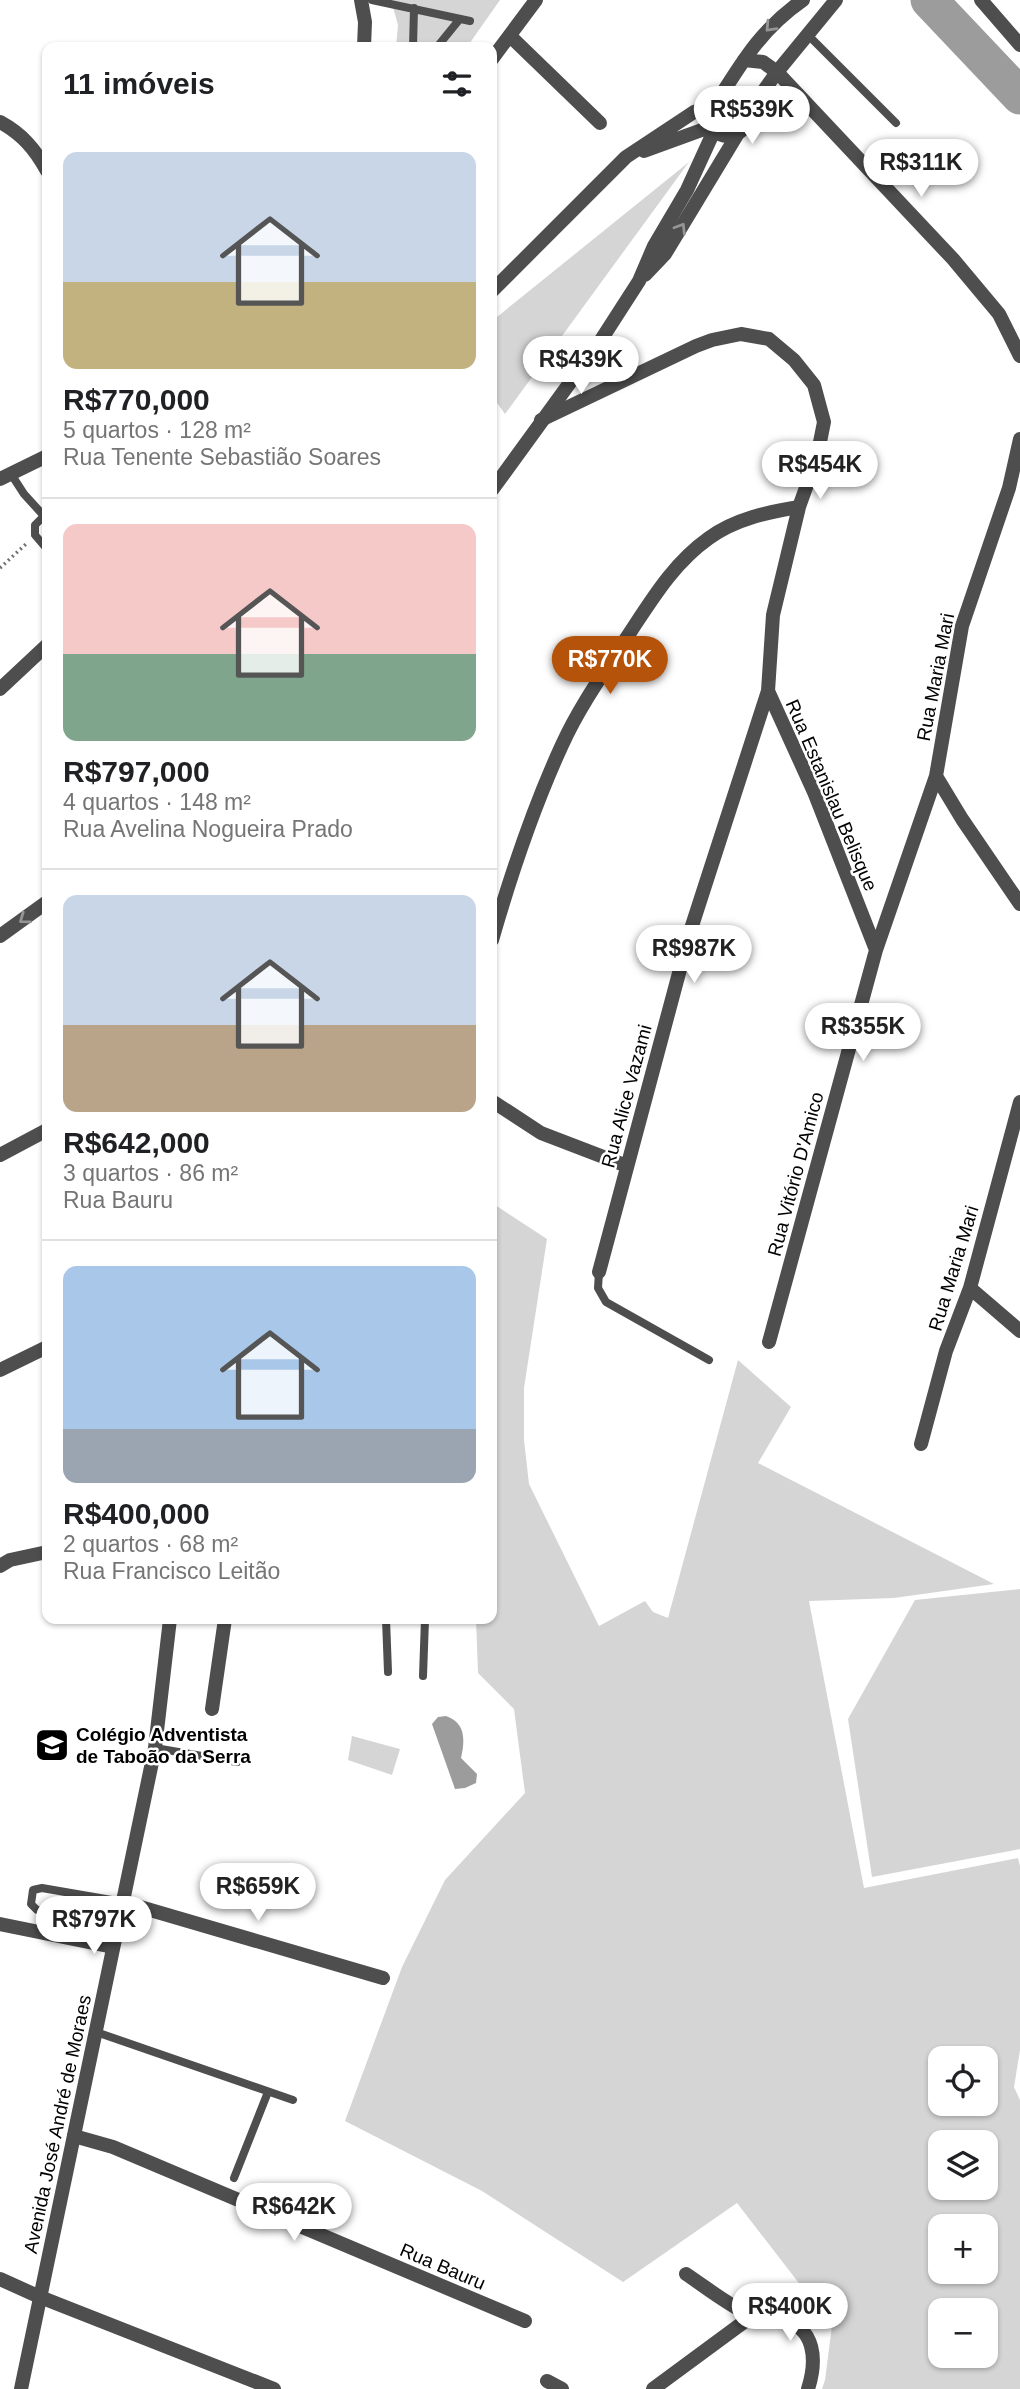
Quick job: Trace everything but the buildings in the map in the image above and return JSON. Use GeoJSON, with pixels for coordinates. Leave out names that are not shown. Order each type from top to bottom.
{"type":"FeatureCollection","features":[{"type":"Feature","properties":{"kind":"street"},"geometry":{"type":"LineString","coordinates":[[361,0],[365,22],[364,42]]}},
{"type":"Feature","properties":{"kind":"street"},"geometry":{"type":"LineString","coordinates":[[497,53],[536,0]]}},
{"type":"Feature","properties":{"kind":"street"},"geometry":{"type":"LineString","coordinates":[[737,135],[726,137],[712,129],[708,120],[715,101],[772,23],[803,0]]}},
{"type":"Feature","properties":{"kind":"street"},"geometry":{"type":"LineString","coordinates":[[639,281],[665,254],[737,135],[746,127],[748,113],[777,72],[836,0]]}},
{"type":"Feature","properties":{"kind":"street"},"geometry":{"type":"LineString","coordinates":[[981,0],[1020,45]]}},
{"type":"Feature","properties":{"kind":"street"},"geometry":{"type":"LineString","coordinates":[[510,36],[600,123]]}},
{"type":"Feature","properties":{"kind":"street"},"geometry":{"type":"LineString","coordinates":[[744,60],[763,62],[777,72],[953,259],[999,314],[1020,356]]}},
{"type":"Feature","properties":{"kind":"street"},"geometry":{"type":"LineString","coordinates":[[497,286],[626,157],[715,101],[737,98],[745,105],[748,113]]}},
{"type":"Feature","properties":{"kind":"street"},"geometry":{"type":"LineString","coordinates":[[0,121],[27,142],[42,162]]}},
{"type":"Feature","properties":{"kind":"street"},"geometry":{"type":"LineString","coordinates":[[626,157],[712,129]]}},
{"type":"Feature","properties":{"kind":"street"},"geometry":{"type":"LineString","coordinates":[[497,483],[601,340],[639,281],[654,246],[687,190],[712,129]]}},
{"type":"Feature","properties":{"kind":"street","name":"Rua Estanislau Belisque"},"geometry":{"type":"LineString","coordinates":[[541,420],[712,340],[741,334],[769,339],[794,360],[814,385],[824,422],[817,457],[799,508],[773,615],[768,691],[814,792],[876,950]]}},
{"type":"Feature","properties":{"kind":"street","name":"Rua Maria Mari"},"geometry":{"type":"LineString","coordinates":[[936,776],[962,626],[1009,488],[1020,439]]}},
{"type":"Feature","properties":{"kind":"street"},"geometry":{"type":"LineString","coordinates":[[6,476],[42,458]]}},
{"type":"Feature","properties":{"kind":"street"},"geometry":{"type":"LineString","coordinates":[[497,924],[509,884],[563,743],[590,695],[666,577],[690,552],[712,536],[760,513],[799,508]]}},
{"type":"Feature","properties":{"kind":"street"},"geometry":{"type":"LineString","coordinates":[[0,689],[42,650]]}},
{"type":"Feature","properties":{"kind":"street","name":"Rua Alice Vazami"},"geometry":{"type":"LineString","coordinates":[[599,1272],[690,932],[768,691]]}},
{"type":"Feature","properties":{"kind":"street"},"geometry":{"type":"LineString","coordinates":[[936,776],[1020,904]]}},
{"type":"Feature","properties":{"kind":"street","name":"Rua Vitório D'Amico"},"geometry":{"type":"LineString","coordinates":[[769,1342],[876,950],[936,776]]}},
{"type":"Feature","properties":{"kind":"street"},"geometry":{"type":"LineString","coordinates":[[0,936],[42,906]]}},
{"type":"Feature","properties":{"kind":"street","name":"Rua Maria Mari"},"geometry":{"type":"LineString","coordinates":[[921,1444],[946,1352],[970,1288],[1020,1102]]}},
{"type":"Feature","properties":{"kind":"street"},"geometry":{"type":"LineString","coordinates":[[497,1104],[541,1133],[627,1166]]}},
{"type":"Feature","properties":{"kind":"street"},"geometry":{"type":"LineString","coordinates":[[0,1155],[42,1133]]}},
{"type":"Feature","properties":{"kind":"street"},"geometry":{"type":"LineString","coordinates":[[970,1288],[1020,1331]]}},
{"type":"Feature","properties":{"kind":"street"},"geometry":{"type":"LineString","coordinates":[[0,1370],[42,1349]]}},
{"type":"Feature","properties":{"kind":"street"},"geometry":{"type":"LineString","coordinates":[[0,1566],[10,1560],[42,1553]]}},
{"type":"Feature","properties":{"kind":"street","name":"Avenida José André de Moraes"},"geometry":{"type":"LineString","coordinates":[[21,2389],[155,1748],[169,1624]]}},
{"type":"Feature","properties":{"kind":"street"},"geometry":{"type":"LineString","coordinates":[[212,1709],[224,1624]]}},
{"type":"Feature","properties":{"kind":"street"},"geometry":{"type":"LineString","coordinates":[[123,1902],[383,1978]]}},
{"type":"Feature","properties":{"kind":"street"},"geometry":{"type":"LineString","coordinates":[[0,1924],[113,1947]]}},
{"type":"Feature","properties":{"kind":"street","name":"Rua Bauru"},"geometry":{"type":"LineString","coordinates":[[74,2136],[113,2147],[525,2321]]}},
{"type":"Feature","properties":{"kind":"street"},"geometry":{"type":"LineString","coordinates":[[686,2274],[752,2316],[780,2319],[802,2329],[814,2352],[813,2374],[808,2389]]}},
{"type":"Feature","properties":{"kind":"street"},"geometry":{"type":"LineString","coordinates":[[0,2279],[274,2389]]}},
{"type":"Feature","properties":{"kind":"street"},"geometry":{"type":"LineString","coordinates":[[653,2389],[752,2316]]}},
{"type":"Feature","properties":{"kind":"street"},"geometry":{"type":"LineString","coordinates":[[547,2381],[562,2389]]}},
{"type":"Feature","properties":{"kind":"lane"},"geometry":{"type":"LineString","coordinates":[[372,0],[470,21]]}},
{"type":"Feature","properties":{"kind":"lane"},"geometry":{"type":"LineString","coordinates":[[413,42],[414,8]]}},
{"type":"Feature","properties":{"kind":"lane"},"geometry":{"type":"LineString","coordinates":[[441,42],[459,20]]}},
{"type":"Feature","properties":{"kind":"lane"},"geometry":{"type":"LineString","coordinates":[[808,35],[896,123]]}},
{"type":"Feature","properties":{"kind":"lane"},"geometry":{"type":"LineString","coordinates":[[6,476],[42,511]]}},
{"type":"Feature","properties":{"kind":"lane"},"geometry":{"type":"LineString","coordinates":[[42,517],[35,525],[35,535],[42,543]]}},
{"type":"Feature","properties":{"kind":"lane"},"geometry":{"type":"LineString","coordinates":[[599,1272],[598,1288],[606,1302],[709,1360]]}},
{"type":"Feature","properties":{"kind":"lane"},"geometry":{"type":"LineString","coordinates":[[386,1624],[388,1672]]}},
{"type":"Feature","properties":{"kind":"lane"},"geometry":{"type":"LineString","coordinates":[[423,1676],[425,1624]]}},
{"type":"Feature","properties":{"kind":"lane"},"geometry":{"type":"LineString","coordinates":[[155,1748],[237,1762]]}},
{"type":"Feature","properties":{"kind":"lane"},"geometry":{"type":"LineString","coordinates":[[118,1924],[37,1910],[31,1904],[33,1890],[43,1888],[123,1902]]}},
{"type":"Feature","properties":{"kind":"lane"},"geometry":{"type":"LineString","coordinates":[[96,2032],[293,2100]]}},
{"type":"Feature","properties":{"kind":"lane"},"geometry":{"type":"LineString","coordinates":[[233,2178],[268,2092]]}},
{"type":"Feature","properties":{"kind":"path"},"geometry":{"type":"LineString","coordinates":[[0,568],[35,535]]}},
{"type":"Feature","properties":{"kind":"shaded area"},"geometry":{"type":"Polygon","coordinates":[[[391,0],[500,0],[471,42],[396,42],[398,25],[391,0]]]}},
{"type":"Feature","properties":{"kind":"shaded area"},"geometry":{"type":"Polygon","coordinates":[[[689,162],[505,414],[497,403],[497,317],[689,162]]]}},
{"type":"Feature","properties":{"kind":"shaded area"},"geometry":{"type":"Polygon","coordinates":[[[497,1206],[547,1239],[524,1388],[524,1440],[529,1484],[599,1626],[645,1601],[653,1612],[668,1618],[738,1360],[791,1407],[758,1463],[994,1584],[894,1598],[809,1601],[864,1888],[1018,1858],[1020,2050],[1014,2087],[1020,2100],[1020,2389],[822,2389],[832,2326],[737,2203],[623,2282],[482,2191],[345,2121],[402,1967],[445,1880],[525,1793],[514,1709],[478,1673],[476,1624],[497,1624],[497,1206]]]}},
{"type":"Feature","properties":{"kind":"shaded area"},"geometry":{"type":"Polygon","coordinates":[[[1020,1589],[1020,1849],[872,1877],[848,1719],[915,1600],[1020,1589]]]}},
{"type":"Feature","properties":{"kind":"shaded area"},"geometry":{"type":"Polygon","coordinates":[[[446,1716],[461,1728],[461,1758],[477,1774],[476,1783],[465,1788],[455,1789],[432,1724],[438,1717],[446,1716]]]}},
{"type":"Feature","properties":{"kind":"shaded area"},"geometry":{"type":"Polygon","coordinates":[[[352,1736],[400,1749],[392,1775],[348,1760],[352,1736]]]}},
{"type":"Feature","properties":{"kind":"waterway"},"geometry":{"type":"LineString","coordinates":[[929,0],[1020,96]]}},
{"type":"Feature","properties":{"kind":"place","name":"Colégio Adventista de Taboão da Serra"},"geometry":{"type":"Point","coordinates":[52,1745]}}]}
